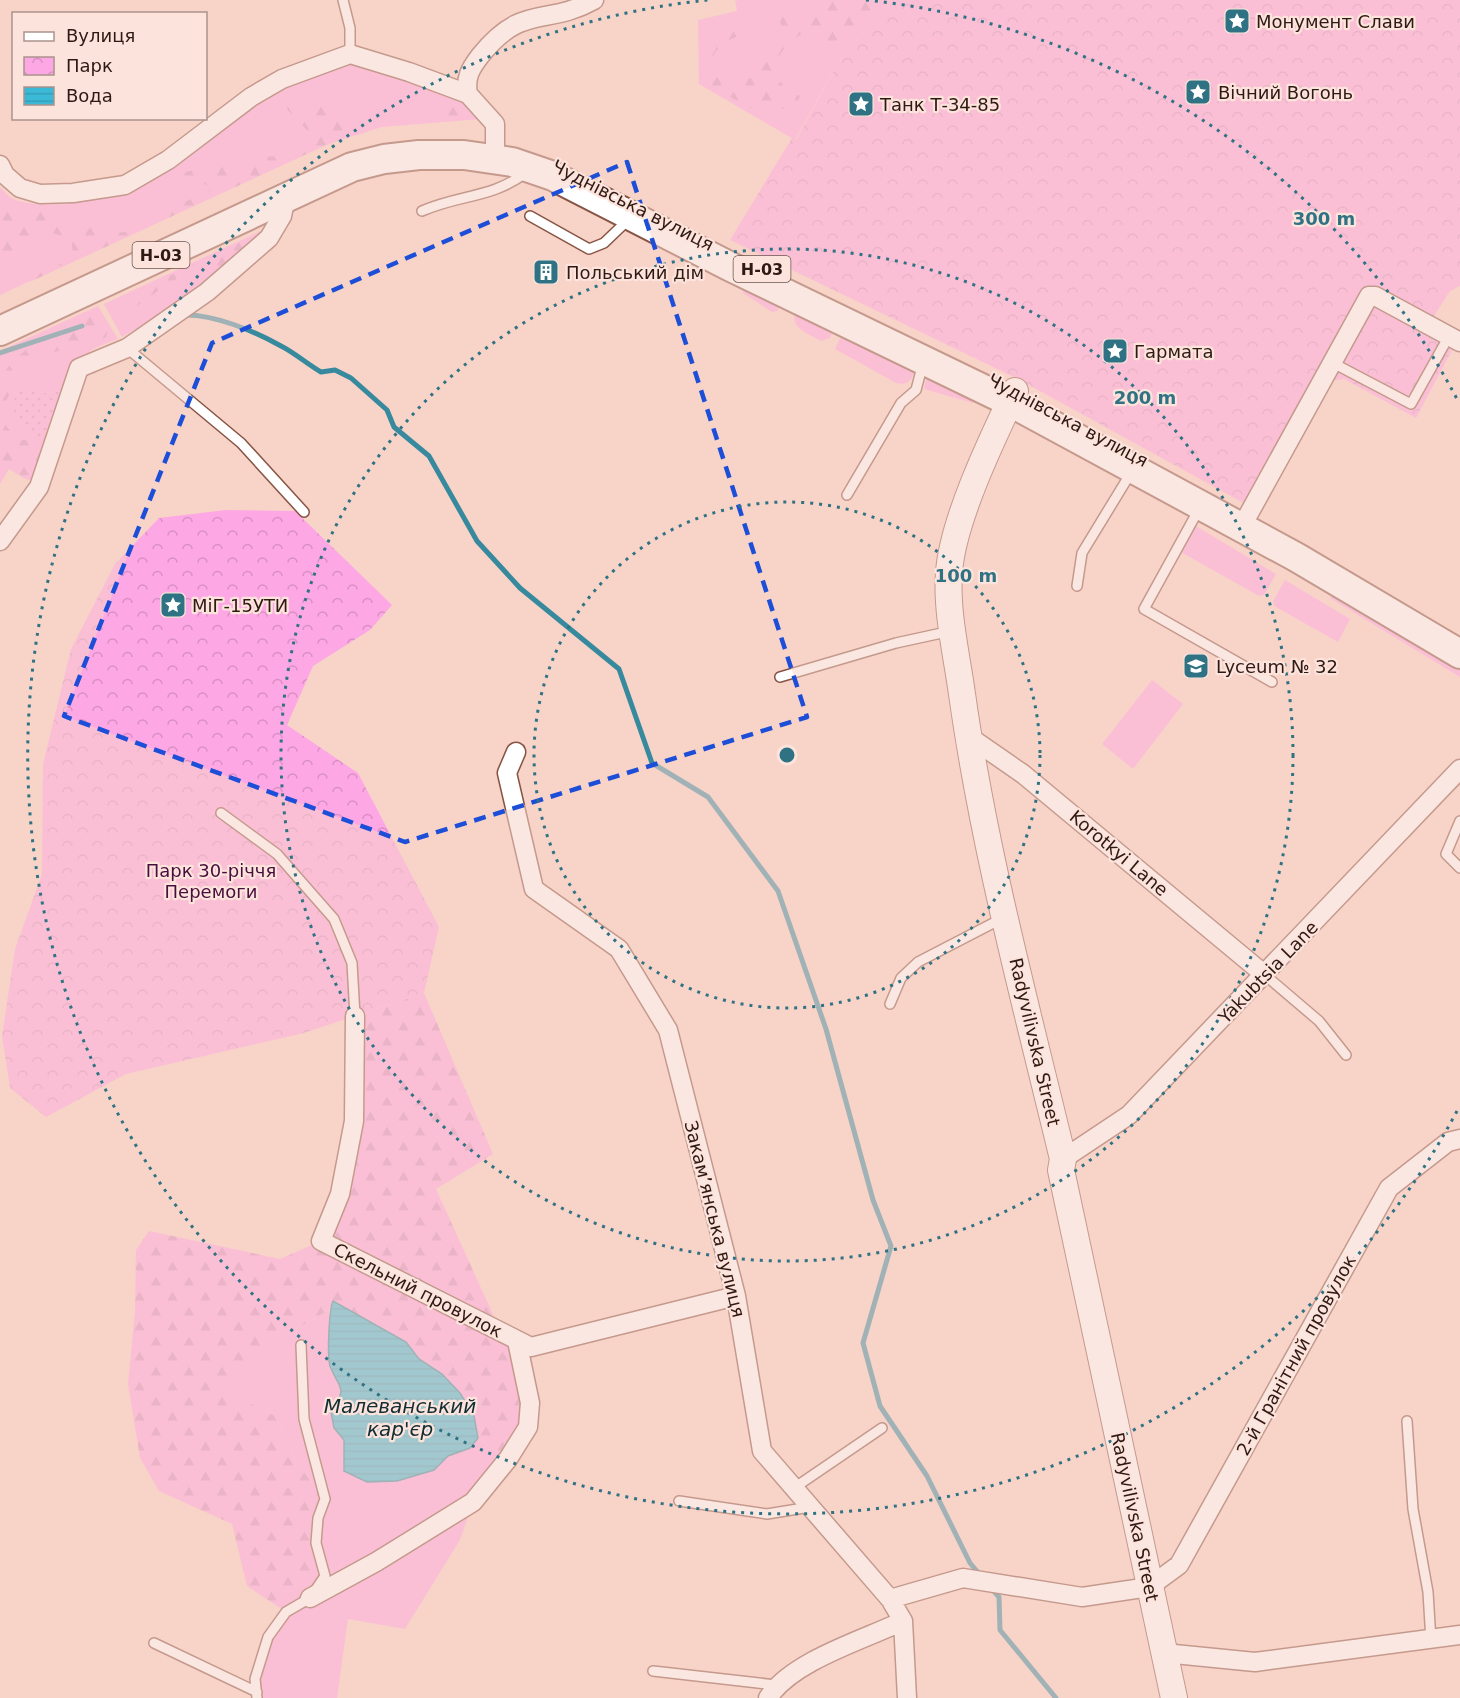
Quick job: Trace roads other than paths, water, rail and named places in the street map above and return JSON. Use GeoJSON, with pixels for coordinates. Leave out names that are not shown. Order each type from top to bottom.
{"type":"FeatureCollection","features":[{"type":"Feature","properties":{"kind":"main road","name":"Чуднівська вулиця"},"geometry":{"type":"LineString","coordinates":[[34,308],[337,160],[389,145],[464,142],[495,151],[553,176],[924,360],[1013,396],[1134,467],[1296,556],[1460,654]]}},
{"type":"Feature","properties":{"kind":"main road","name":"Чуднівська вулиця"},"geometry":{"type":"LineString","coordinates":[[34,308],[352,168],[384,159],[419,155],[520,150],[581,177],[1247,517],[1460,642]]}},
{"type":"Feature","properties":{"kind":"main road","name":"Н-03"},"geometry":{"type":"LineString","coordinates":[[0,316],[34,308]]}},
{"type":"Feature","properties":{"kind":"main road","name":"Н-03"},"geometry":{"type":"LineString","coordinates":[[0,331],[34,308]]}},
{"type":"Feature","properties":{"kind":"street"},"geometry":{"type":"LineString","coordinates":[[468,94],[466,80],[472,66],[507,28],[534,16],[580,8],[594,0]]}},
{"type":"Feature","properties":{"kind":"street"},"geometry":{"type":"LineString","coordinates":[[0,165],[5,175],[20,188],[40,194],[73,193],[126,185],[168,160],[251,97],[282,79],[350,54],[468,94],[495,124],[495,151]]}},
{"type":"Feature","properties":{"kind":"street"},"geometry":{"type":"LineString","coordinates":[[0,541],[39,487],[79,368],[127,348],[207,292],[269,238],[282,216],[286,197]]}},
{"type":"Feature","properties":{"kind":"street"},"geometry":{"type":"LineString","coordinates":[[1247,517],[1366,298],[1371,295],[1455,339]]}},
{"type":"Feature","properties":{"kind":"street","name":"Radyvilivska Street"},"geometry":{"type":"LineString","coordinates":[[1013,396],[981,470],[953,548],[949,574],[954,630],[968,736],[1005,917],[1062,1159],[1061,1170],[1174,1698]]}},
{"type":"Feature","properties":{"kind":"street","name":"Korotkyi Lane"},"geometry":{"type":"LineString","coordinates":[[968,736],[1023,774],[1265,975]]}},
{"type":"Feature","properties":{"kind":"street","name":"Закамʼянська вулиця"},"geometry":{"type":"LineString","coordinates":[[516,752],[507,773],[534,889],[619,949],[668,1030],[736,1296],[762,1451],[890,1599],[903,1622],[907,1698]]}},
{"type":"Feature","properties":{"kind":"street","name":"Yakubtsia Lane"},"geometry":{"type":"LineString","coordinates":[[1062,1159],[1129,1115],[1460,769]]}},
{"type":"Feature","properties":{"kind":"street","name":"Скельний провулок"},"geometry":{"type":"LineString","coordinates":[[355,1016],[354,1121],[340,1194],[321,1241],[531,1347],[736,1296]]}},
{"type":"Feature","properties":{"kind":"street","name":"2-й Гранітний провулок"},"geometry":{"type":"LineString","coordinates":[[1149,1587],[1179,1565],[1389,1188],[1448,1142],[1460,1139]]}},
{"type":"Feature","properties":{"kind":"street"},"geometry":{"type":"LineString","coordinates":[[310,1598],[376,1562],[473,1502],[508,1459],[528,1427],[530,1403],[517,1341]]}},
{"type":"Feature","properties":{"kind":"street"},"geometry":{"type":"LineString","coordinates":[[890,1599],[963,1578],[1082,1597],[1149,1587]]}},
{"type":"Feature","properties":{"kind":"street"},"geometry":{"type":"LineString","coordinates":[[772,1691],[813,1662],[903,1622]]}},
{"type":"Feature","properties":{"kind":"street"},"geometry":{"type":"LineString","coordinates":[[1164,1653],[1255,1662],[1431,1641],[1460,1635]]}},
{"type":"Feature","properties":{"kind":"lane"},"geometry":{"type":"LineString","coordinates":[[343,0],[350,28],[350,54]]}},
{"type":"Feature","properties":{"kind":"lane"},"geometry":{"type":"LineString","coordinates":[[422,211],[440,203],[483,195],[509,185],[531,168]]}},
{"type":"Feature","properties":{"kind":"lane"},"geometry":{"type":"LineString","coordinates":[[530,216],[589,249],[604,243],[632,216]]}},
{"type":"Feature","properties":{"kind":"lane"},"geometry":{"type":"LineString","coordinates":[[1331,362],[1411,404],[1455,339]]}},
{"type":"Feature","properties":{"kind":"lane"},"geometry":{"type":"LineString","coordinates":[[127,348],[242,443],[304,512]]}},
{"type":"Feature","properties":{"kind":"lane"},"geometry":{"type":"LineString","coordinates":[[847,495],[901,403],[916,390],[924,360]]}},
{"type":"Feature","properties":{"kind":"lane"},"geometry":{"type":"LineString","coordinates":[[1077,586],[1082,553],[1134,467]]}},
{"type":"Feature","properties":{"kind":"lane"},"geometry":{"type":"LineString","coordinates":[[1202,504],[1144,609],[1272,682]]}},
{"type":"Feature","properties":{"kind":"lane"},"geometry":{"type":"LineString","coordinates":[[780,677],[896,643],[954,630]]}},
{"type":"Feature","properties":{"kind":"lane"},"geometry":{"type":"LineString","coordinates":[[220,813],[277,854],[334,919],[352,963],[355,1016]]}},
{"type":"Feature","properties":{"kind":"lane"},"geometry":{"type":"LineString","coordinates":[[1460,821],[1446,854],[1460,868]]}},
{"type":"Feature","properties":{"kind":"lane"},"geometry":{"type":"LineString","coordinates":[[890,1004],[908,970],[1005,917]]}},
{"type":"Feature","properties":{"kind":"lane"},"geometry":{"type":"LineString","coordinates":[[1265,975],[1319,1021],[1346,1056]]}},
{"type":"Feature","properties":{"kind":"lane"},"geometry":{"type":"LineString","coordinates":[[257,1695],[255,1679],[268,1637],[286,1612],[310,1598],[325,1576],[316,1543],[318,1518],[326,1499],[304,1419],[300,1345]]}},
{"type":"Feature","properties":{"kind":"lane"},"geometry":{"type":"LineString","coordinates":[[1407,1421],[1413,1509],[1428,1592],[1431,1641]]}},
{"type":"Feature","properties":{"kind":"lane"},"geometry":{"type":"LineString","coordinates":[[794,1488],[882,1428]]}},
{"type":"Feature","properties":{"kind":"lane"},"geometry":{"type":"LineString","coordinates":[[679,1502],[767,1514],[810,1507]]}},
{"type":"Feature","properties":{"kind":"lane"},"geometry":{"type":"LineString","coordinates":[[154,1643],[257,1695]]}},
{"type":"Feature","properties":{"kind":"lane"},"geometry":{"type":"LineString","coordinates":[[653,1671],[772,1691]]}},
{"type":"Feature","properties":{"kind":"water","name":"Малеванський кар'єр"},"geometry":{"type":"Polygon","coordinates":[[[333,1301],[406,1342],[419,1359],[442,1374],[460,1393],[474,1416],[478,1438],[470,1448],[448,1456],[434,1470],[397,1481],[367,1482],[344,1471],[344,1440],[334,1428],[331,1412],[341,1392],[329,1361],[333,1301]]]}},
{"type":"Feature","properties":{"kind":"waterway"},"geometry":{"type":"LineString","coordinates":[[183,315],[208,317],[234,324],[286,349],[321,372],[335,370],[351,378],[387,410],[394,427],[429,456],[477,541],[520,588],[619,669],[652,763],[708,797],[778,891],[826,1029],[873,1200],[891,1246],[863,1343],[880,1406],[927,1476],[970,1563],[981,1576]]}},
{"type":"Feature","properties":{"kind":"waterway"},"geometry":{"type":"LineString","coordinates":[[0,353],[82,326]]}},
{"type":"Feature","properties":{"kind":"waterway"},"geometry":{"type":"LineString","coordinates":[[991,1588],[999,1597],[1000,1630],[1056,1698]]}},
{"type":"Feature","properties":{"kind":"place","name":"Монумент Слави"},"geometry":{"type":"Point","coordinates":[1237,21]}},
{"type":"Feature","properties":{"kind":"place","name":"Вічний Вогонь"},"geometry":{"type":"Point","coordinates":[1198,92]}},
{"type":"Feature","properties":{"kind":"place","name":"Танк Т-34-85"},"geometry":{"type":"Point","coordinates":[861,104]}},
{"type":"Feature","properties":{"kind":"place","name":"Польський дім"},"geometry":{"type":"Point","coordinates":[546,272]}},
{"type":"Feature","properties":{"kind":"place","name":"Гармата"},"geometry":{"type":"Point","coordinates":[1115,351]}},
{"type":"Feature","properties":{"kind":"place","name":"МіГ-15УТИ"},"geometry":{"type":"Point","coordinates":[173,605]}},
{"type":"Feature","properties":{"kind":"place","name":"Lyceum № 32"},"geometry":{"type":"Point","coordinates":[1196,666]}},
{"type":"Feature","properties":{"kind":"park label","name":"Парк 30-річчя Перемоги"},"geometry":{"type":"Point","coordinates":[211,880]}}]}
